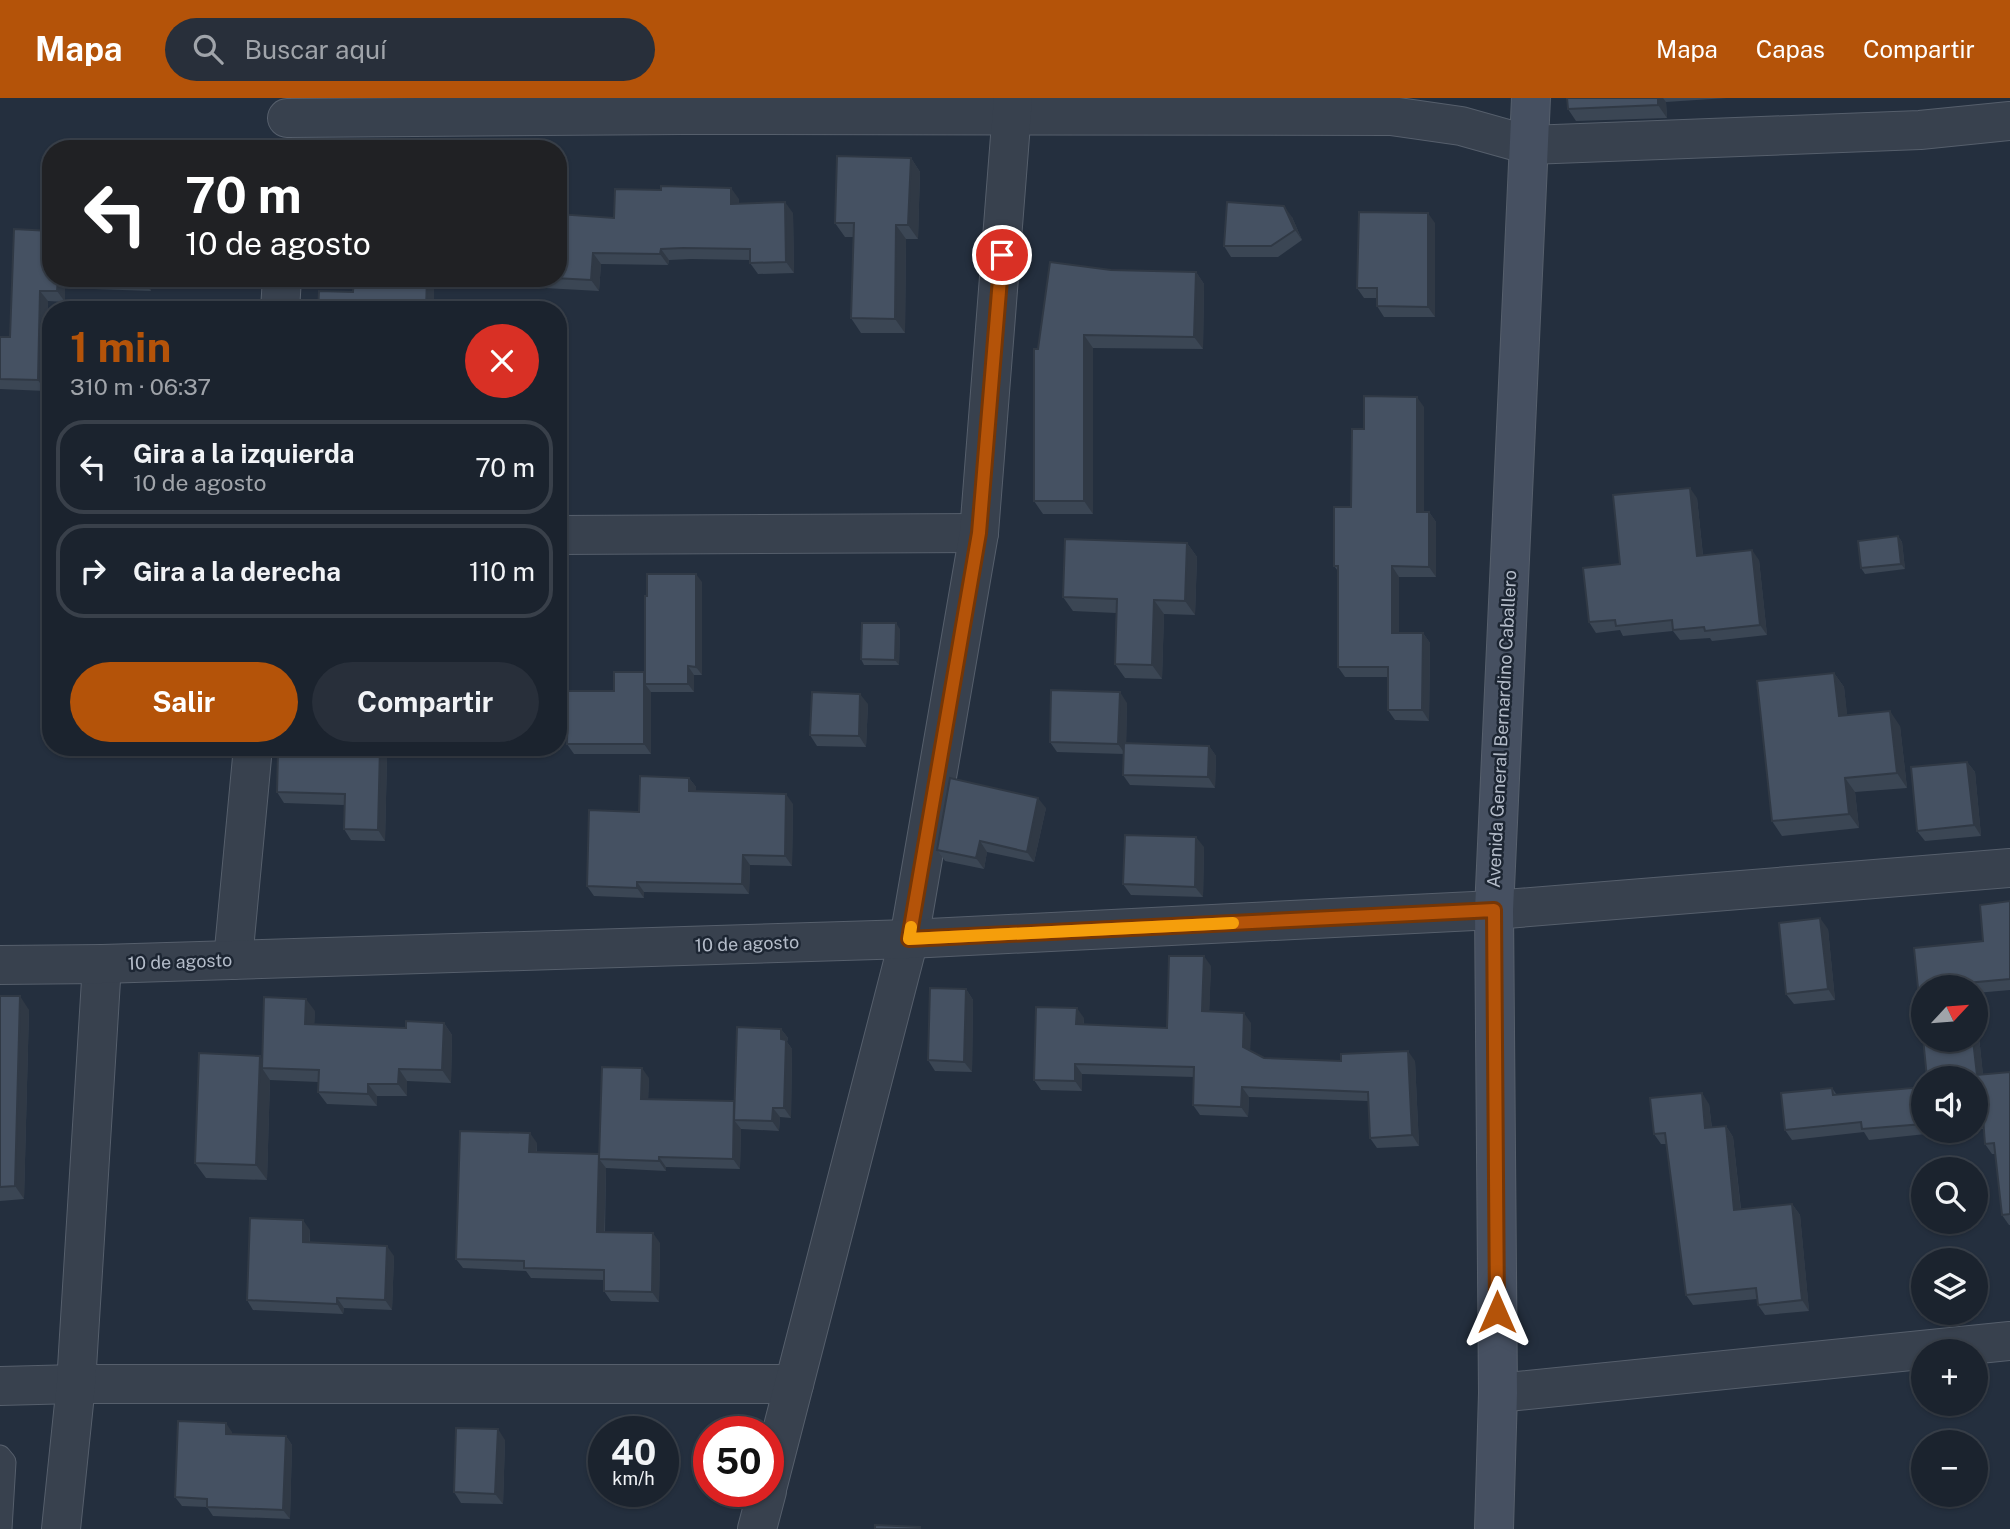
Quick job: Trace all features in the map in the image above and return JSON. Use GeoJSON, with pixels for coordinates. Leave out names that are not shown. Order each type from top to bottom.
{"type":"FeatureCollection","features":[{"type":"Feature","properties":{"kind":"main road","name":"Avenida General Bernardino Caballero"},"geometry":{"type":"LineString","coordinates":[[1494,1529],[1498,1393],[1494,910],[1531,98]]}},
{"type":"Feature","properties":{"kind":"street"},"geometry":{"type":"LineString","coordinates":[[287,122],[681,107],[1013,107],[1391,116],[1461,126],[1529,145],[1920,130],[2010,121]]}},
{"type":"Feature","properties":{"kind":"street"},"geometry":{"type":"LineString","coordinates":[[784,1423],[909,939],[979,533],[1013,107]]}},
{"type":"Feature","properties":{"kind":"street"},"geometry":{"type":"LineString","coordinates":[[567,535],[979,533]]}},
{"type":"Feature","properties":{"kind":"street"},"geometry":{"type":"LineString","coordinates":[[233,960],[252,756]]}},
{"type":"Feature","properties":{"kind":"street","name":"10 de agosto"},"geometry":{"type":"LineString","coordinates":[[0,965],[909,939],[1494,910],[2009,862]]}},
{"type":"Feature","properties":{"kind":"street"},"geometry":{"type":"LineString","coordinates":[[61,1529],[76,1384],[102,964]]}},
{"type":"Feature","properties":{"kind":"street"},"geometry":{"type":"LineString","coordinates":[[1498,1393],[2010,1341]]}},
{"type":"Feature","properties":{"kind":"street"},"geometry":{"type":"LineString","coordinates":[[0,1386],[794,1384]]}},
{"type":"Feature","properties":{"kind":"street"},"geometry":{"type":"LineString","coordinates":[[757,1529],[763,1507]]}},
{"type":"Feature","properties":{"kind":"lane"},"geometry":{"type":"LineString","coordinates":[[0,1456],[5,1462],[1,1529]]}},
{"type":"Feature","properties":{"kind":"building"},"geometry":{"type":"Polygon","coordinates":[[[1567,98],[1658,98],[1658,105],[1568,109],[1567,98]]]}},
{"type":"Feature","properties":{"kind":"building"},"geometry":{"type":"Polygon","coordinates":[[[837,156],[911,158],[908,225],[896,225],[895,319],[851,318],[854,223],[835,223],[837,156]]]}},
{"type":"Feature","properties":{"kind":"building"},"geometry":{"type":"Polygon","coordinates":[[[661,186],[731,188],[731,204],[785,202],[786,262],[750,263],[750,249],[661,249],[660,254],[593,253],[591,280],[567,279],[567,215],[614,218],[615,189],[661,190],[661,186]]]}},
{"type":"Feature","properties":{"kind":"building"},"geometry":{"type":"Polygon","coordinates":[[[1227,202],[1284,206],[1295,230],[1271,246],[1224,246],[1227,202]]]}},
{"type":"Feature","properties":{"kind":"building"},"geometry":{"type":"Polygon","coordinates":[[[1359,212],[1428,213],[1428,307],[1377,306],[1377,288],[1357,288],[1359,212]]]}},
{"type":"Feature","properties":{"kind":"building"},"geometry":{"type":"Polygon","coordinates":[[[14,229],[42,231],[42,287],[57,287],[57,291],[40,291],[38,380],[0,379],[0,337],[10,337],[14,229]]]}},
{"type":"Feature","properties":{"kind":"building"},"geometry":{"type":"Polygon","coordinates":[[[1050,262],[1111,270],[1196,272],[1194,337],[1084,335],[1084,501],[1034,501],[1034,349],[1038,349],[1050,262]]]}},
{"type":"Feature","properties":{"kind":"building"},"geometry":{"type":"Polygon","coordinates":[[[353,287],[427,287],[426,301],[318,301],[319,291],[353,292],[353,287]]]}},
{"type":"Feature","properties":{"kind":"building"},"geometry":{"type":"Polygon","coordinates":[[[1364,396],[1417,397],[1417,512],[1429,512],[1429,567],[1392,566],[1392,633],[1423,633],[1422,710],[1388,710],[1388,667],[1338,667],[1338,566],[1334,566],[1334,507],[1351,507],[1352,429],[1364,429],[1364,396]]]}},
{"type":"Feature","properties":{"kind":"building"},"geometry":{"type":"Polygon","coordinates":[[[1690,488],[1697,556],[1752,550],[1760,625],[1705,631],[1704,627],[1673,630],[1672,620],[1616,626],[1615,620],[1589,622],[1583,568],[1620,564],[1613,495],[1690,488]]]}},
{"type":"Feature","properties":{"kind":"building"},"geometry":{"type":"Polygon","coordinates":[[[1898,536],[1901,564],[1861,568],[1858,541],[1898,536]]]}},
{"type":"Feature","properties":{"kind":"building"},"geometry":{"type":"Polygon","coordinates":[[[1065,539],[1187,543],[1185,601],[1154,600],[1152,665],[1115,664],[1117,599],[1063,597],[1065,539]]]}},
{"type":"Feature","properties":{"kind":"building"},"geometry":{"type":"Polygon","coordinates":[[[647,574],[696,574],[696,667],[688,666],[688,684],[645,684],[647,574]]]}},
{"type":"Feature","properties":{"kind":"building"},"geometry":{"type":"Polygon","coordinates":[[[862,623],[896,623],[895,660],[861,659],[862,623]]]}},
{"type":"Feature","properties":{"kind":"building"},"geometry":{"type":"Polygon","coordinates":[[[614,672],[644,672],[644,744],[567,744],[568,691],[614,691],[614,672]]]}},
{"type":"Feature","properties":{"kind":"building"},"geometry":{"type":"Polygon","coordinates":[[[1834,673],[1839,716],[1890,711],[1897,773],[1845,778],[1849,814],[1772,821],[1757,681],[1834,673]]]}},
{"type":"Feature","properties":{"kind":"building"},"geometry":{"type":"Polygon","coordinates":[[[1051,690],[1120,692],[1118,744],[1050,742],[1051,690]]]}},
{"type":"Feature","properties":{"kind":"building"},"geometry":{"type":"Polygon","coordinates":[[[812,692],[860,694],[859,736],[810,735],[812,692]]]}},
{"type":"Feature","properties":{"kind":"building"},"geometry":{"type":"Polygon","coordinates":[[[1124,743],[1209,746],[1208,777],[1123,775],[1124,743]]]}},
{"type":"Feature","properties":{"kind":"building"},"geometry":{"type":"Polygon","coordinates":[[[278,756],[380,756],[378,830],[344,829],[345,794],[277,792],[278,756]]]}},
{"type":"Feature","properties":{"kind":"building"},"geometry":{"type":"Polygon","coordinates":[[[1967,762],[1974,825],[1917,831],[1911,767],[1967,762]]]}},
{"type":"Feature","properties":{"kind":"building"},"geometry":{"type":"Polygon","coordinates":[[[640,776],[689,778],[689,791],[786,794],[785,856],[743,855],[742,884],[637,882],[637,888],[587,886],[589,810],[639,812],[640,776]]]}},
{"type":"Feature","properties":{"kind":"building"},"geometry":{"type":"Polygon","coordinates":[[[950,778],[1038,798],[1027,852],[980,841],[976,858],[937,850],[950,778]]]}},
{"type":"Feature","properties":{"kind":"building"},"geometry":{"type":"Polygon","coordinates":[[[1125,835],[1196,837],[1195,887],[1123,884],[1125,835]]]}},
{"type":"Feature","properties":{"kind":"building"},"geometry":{"type":"Polygon","coordinates":[[[2010,901],[2010,979],[1988,981],[1988,975],[1917,975],[1914,948],[1983,941],[1980,905],[2010,901]]]}},
{"type":"Feature","properties":{"kind":"building"},"geometry":{"type":"Polygon","coordinates":[[[1820,918],[1828,989],[1786,994],[1779,923],[1820,918]]]}},
{"type":"Feature","properties":{"kind":"building"},"geometry":{"type":"Polygon","coordinates":[[[1169,956],[1204,956],[1202,1011],[1244,1013],[1243,1047],[1264,1058],[1341,1061],[1341,1054],[1408,1051],[1412,1135],[1370,1138],[1368,1092],[1242,1087],[1241,1107],[1193,1105],[1194,1067],[1075,1064],[1075,1081],[1034,1080],[1036,1007],[1077,1008],[1076,1024],[1167,1028],[1169,956]]]}},
{"type":"Feature","properties":{"kind":"building"},"geometry":{"type":"Polygon","coordinates":[[[930,988],[966,989],[964,1062],[928,1060],[930,988]]]}},
{"type":"Feature","properties":{"kind":"building"},"geometry":{"type":"Polygon","coordinates":[[[0,996],[20,996],[15,1186],[0,1187],[0,996]]]}},
{"type":"Feature","properties":{"kind":"building"},"geometry":{"type":"Polygon","coordinates":[[[264,997],[306,999],[305,1024],[406,1028],[406,1021],[444,1023],[442,1070],[399,1069],[398,1084],[368,1084],[368,1094],[318,1092],[319,1070],[262,1068],[264,997]]]}},
{"type":"Feature","properties":{"kind":"building"},"geometry":{"type":"Polygon","coordinates":[[[737,1027],[781,1029],[781,1039],[786,1040],[784,1108],[773,1108],[772,1121],[734,1120],[737,1027]]]}},
{"type":"Feature","properties":{"kind":"building"},"geometry":{"type":"Polygon","coordinates":[[[1924,1052],[1974,1052],[1976,1066],[1926,1066],[1924,1052]]]}},
{"type":"Feature","properties":{"kind":"building"},"geometry":{"type":"Polygon","coordinates":[[[199,1053],[260,1056],[256,1165],[195,1163],[199,1053]]]}},
{"type":"Feature","properties":{"kind":"building"},"geometry":{"type":"Polygon","coordinates":[[[602,1067],[642,1068],[641,1099],[734,1101],[733,1159],[599,1159],[602,1067]]]}},
{"type":"Feature","properties":{"kind":"building"},"geometry":{"type":"Polygon","coordinates":[[[2010,1072],[2010,1214],[2002,1215],[1994,1143],[1985,1144],[1988,1143],[1988,1074],[2010,1072]]]}},
{"type":"Feature","properties":{"kind":"building"},"geometry":{"type":"Polygon","coordinates":[[[1832,1088],[1833,1095],[1911,1088],[1911,1125],[1862,1129],[1861,1122],[1785,1130],[1781,1093],[1832,1088]]]}},
{"type":"Feature","properties":{"kind":"building"},"geometry":{"type":"Polygon","coordinates":[[[1702,1093],[1705,1128],[1726,1126],[1734,1210],[1792,1204],[1802,1300],[1758,1305],[1756,1288],[1686,1295],[1665,1133],[1654,1134],[1650,1098],[1702,1093]]]}},
{"type":"Feature","properties":{"kind":"building"},"geometry":{"type":"Polygon","coordinates":[[[460,1131],[530,1133],[529,1152],[599,1154],[597,1232],[653,1233],[652,1292],[604,1291],[604,1270],[524,1268],[524,1261],[456,1259],[460,1131]]]}},
{"type":"Feature","properties":{"kind":"building"},"geometry":{"type":"Polygon","coordinates":[[[250,1218],[303,1220],[303,1242],[387,1246],[385,1300],[337,1298],[337,1304],[247,1300],[250,1218]]]}},
{"type":"Feature","properties":{"kind":"building"},"geometry":{"type":"Polygon","coordinates":[[[178,1421],[226,1423],[226,1434],[286,1436],[283,1510],[207,1507],[207,1499],[175,1497],[178,1421]]]}},
{"type":"Feature","properties":{"kind":"building"},"geometry":{"type":"Polygon","coordinates":[[[456,1428],[498,1429],[495,1494],[454,1492],[456,1428]]]}},
{"type":"Feature","properties":{"kind":"building"},"geometry":{"type":"Polygon","coordinates":[[[875,1525],[920,1527],[920,1529],[875,1529],[875,1525]]]}},
{"type":"Feature","properties":{"kind":"slow traffic"},"geometry":{"type":"LineString","coordinates":[[911,927],[909,939],[1233,923]]}},
{"type":"Feature","properties":{"kind":"route"},"geometry":{"type":"LineString","coordinates":[[1002,255],[979,533],[909,939],[1494,910],[1497,1312]]}}]}
